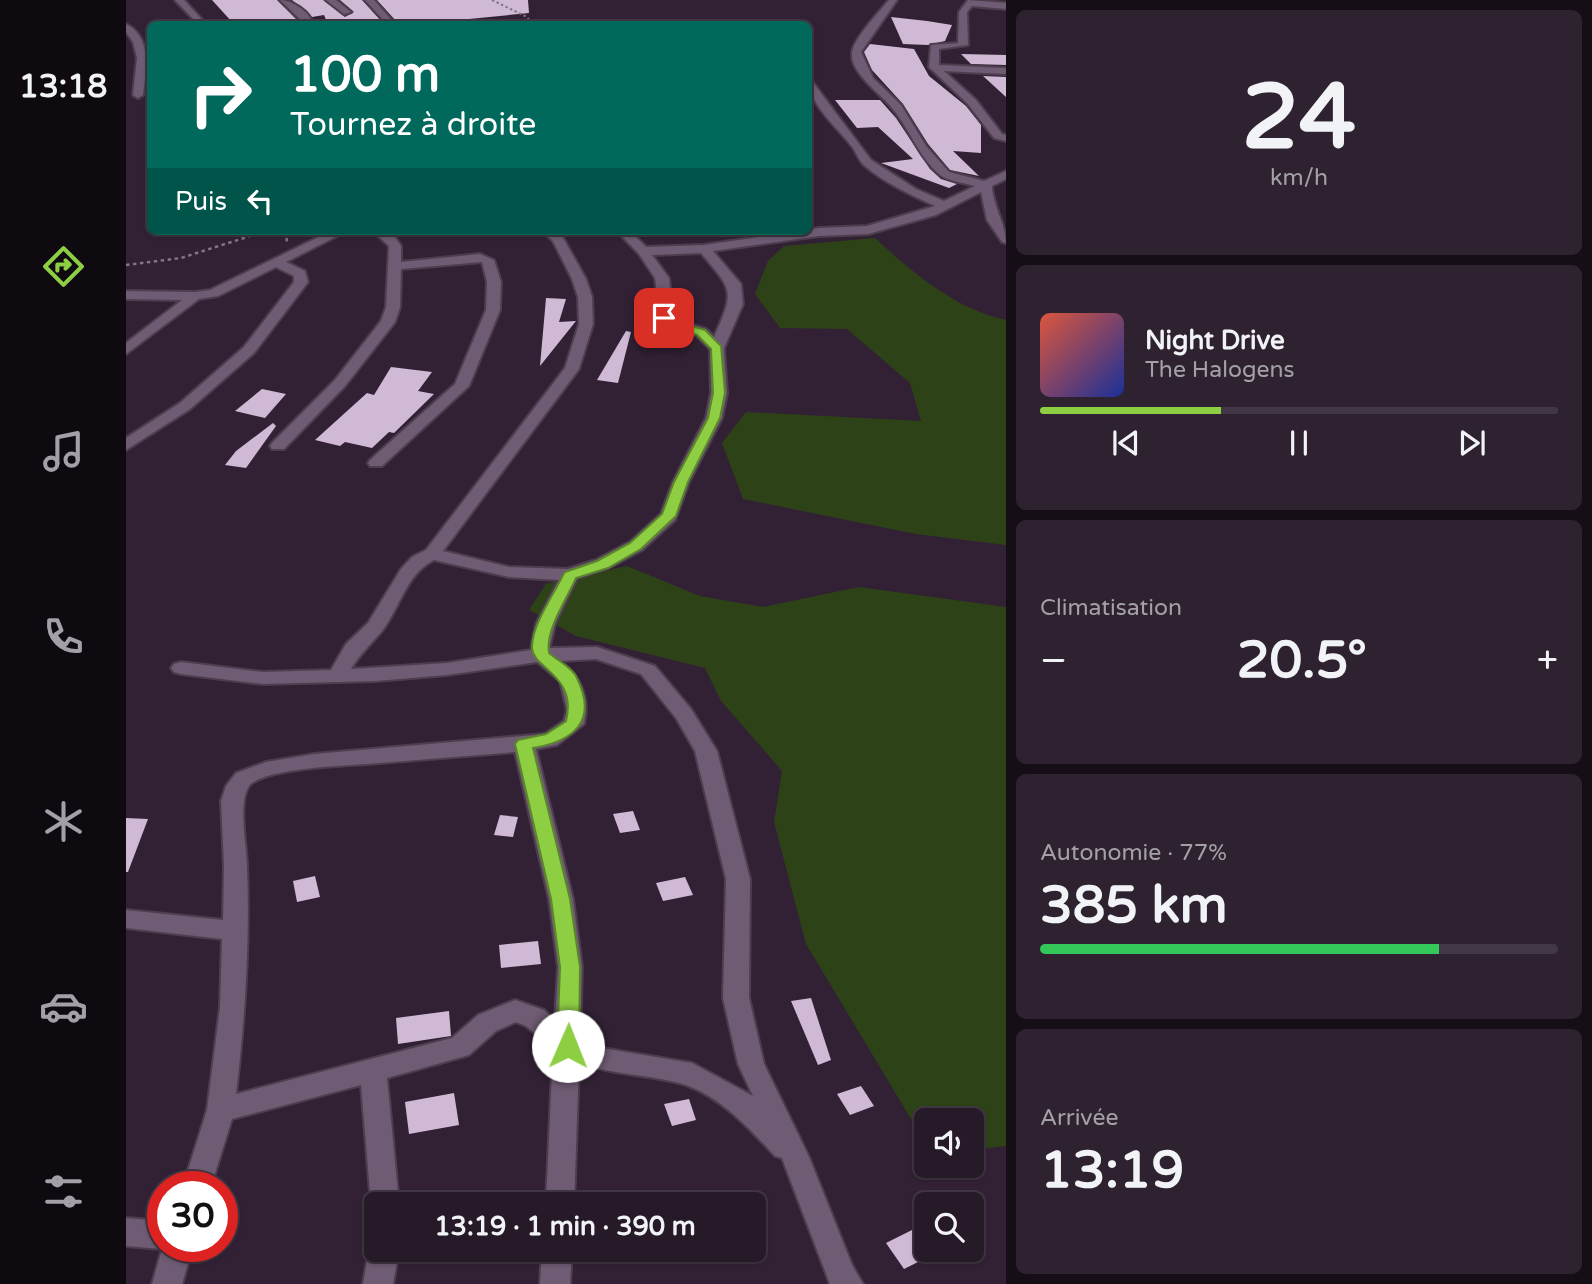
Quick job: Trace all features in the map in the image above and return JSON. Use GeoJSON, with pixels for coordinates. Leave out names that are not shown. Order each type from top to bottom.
{"type":"FeatureCollection","features":[{"type":"Feature","properties":{"kind":"street"},"geometry":{"type":"LineString","coordinates":[[179,0],[199,21]]}},
{"type":"Feature","properties":{"kind":"street"},"geometry":{"type":"LineString","coordinates":[[284,0],[308,21]]}},
{"type":"Feature","properties":{"kind":"street"},"geometry":{"type":"LineString","coordinates":[[330,0],[347,12]]}},
{"type":"Feature","properties":{"kind":"street"},"geometry":{"type":"LineString","coordinates":[[369,0],[388,21]]}},
{"type":"Feature","properties":{"kind":"street"},"geometry":{"type":"LineString","coordinates":[[893,0],[862,40],[856,52],[858,61],[869,80],[897,107],[922,148],[946,174],[986,186]]}},
{"type":"Feature","properties":{"kind":"street"},"geometry":{"type":"LineString","coordinates":[[1006,6],[971,1],[963,12],[963,45],[933,47],[935,68],[972,102],[998,136],[1006,138]]}},
{"type":"Feature","properties":{"kind":"street"},"geometry":{"type":"LineString","coordinates":[[126,27],[139,34],[143,53],[138,95]]}},
{"type":"Feature","properties":{"kind":"street"},"geometry":{"type":"LineString","coordinates":[[935,68],[1006,71]]}},
{"type":"Feature","properties":{"kind":"street"},"geometry":{"type":"LineString","coordinates":[[812,85],[835,122],[858,146],[867,162],[912,191],[945,206]]}},
{"type":"Feature","properties":{"kind":"street"},"geometry":{"type":"LineString","coordinates":[[126,96],[147,94]]}},
{"type":"Feature","properties":{"kind":"street"},"geometry":{"type":"LineString","coordinates":[[812,233],[868,230],[927,214],[1006,174]]}},
{"type":"Feature","properties":{"kind":"street"},"geometry":{"type":"LineString","coordinates":[[986,186],[987,207],[993,222],[1006,239]]}},
{"type":"Feature","properties":{"kind":"street"},"geometry":{"type":"LineString","coordinates":[[126,295],[195,296],[213,293],[332,235]]}},
{"type":"Feature","properties":{"kind":"street"},"geometry":{"type":"LineString","coordinates":[[278,446],[340,383],[379,336],[393,307],[396,266],[396,246],[386,235]]}},
{"type":"Feature","properties":{"kind":"street"},"geometry":{"type":"LineString","coordinates":[[337,676],[353,648],[375,627],[407,573],[418,561],[432,554],[572,369],[586,324],[585,297],[579,279],[558,239],[553,235]]}},
{"type":"Feature","properties":{"kind":"street"},"geometry":{"type":"LineString","coordinates":[[627,235],[643,251],[662,278],[666,321],[701,332],[717,348]]}},
{"type":"Feature","properties":{"kind":"street"},"geometry":{"type":"LineString","coordinates":[[643,251],[704,249],[799,235]]}},
{"type":"Feature","properties":{"kind":"street"},"geometry":{"type":"LineString","coordinates":[[432,554],[509,572],[570,575],[602,565],[636,546],[668,516],[681,482],[714,418],[719,393],[717,348],[736,303],[734,284],[704,249]]}},
{"type":"Feature","properties":{"kind":"street"},"geometry":{"type":"LineString","coordinates":[[376,463],[462,386],[493,310],[494,282],[488,260],[480,258],[396,266]]}},
{"type":"Feature","properties":{"kind":"street"},"geometry":{"type":"LineString","coordinates":[[126,445],[185,406],[249,350],[301,282],[300,274],[275,262]]}},
{"type":"Feature","properties":{"kind":"street"},"geometry":{"type":"LineString","coordinates":[[126,351],[195,296]]}},
{"type":"Feature","properties":{"kind":"street"},"geometry":{"type":"LineString","coordinates":[[202,1171],[221,1110],[233,1007],[236,866],[232,800],[244,778],[266,769],[314,761],[524,744],[550,740],[564,732],[574,724],[577,710],[569,678],[541,655],[540,647],[544,629],[570,575]]}},
{"type":"Feature","properties":{"kind":"street"},"geometry":{"type":"LineString","coordinates":[[181,668],[263,678],[376,675],[447,669],[541,655],[597,653],[648,670],[684,714],[706,751],[738,879],[736,998],[751,1064],[795,1157],[841,1275],[848,1284]]}},
{"type":"Feature","properties":{"kind":"street"},"geometry":{"type":"LineString","coordinates":[[524,744],[561,899],[570,967],[561,1192]]}},
{"type":"Feature","properties":{"kind":"street"},"geometry":{"type":"LineString","coordinates":[[126,919],[235,931]]}},
{"type":"Feature","properties":{"kind":"street"},"geometry":{"type":"LineString","coordinates":[[221,1110],[460,1046],[487,1023],[516,1011],[535,1018],[568,1046],[600,1059],[692,1075],[744,1105],[795,1157]]}},
{"type":"Feature","properties":{"kind":"street"},"geometry":{"type":"LineString","coordinates":[[373,1070],[384,1192]]}},
{"type":"Feature","properties":{"kind":"street"},"geometry":{"type":"LineString","coordinates":[[126,1232],[147,1234]]}},
{"type":"Feature","properties":{"kind":"street"},"geometry":{"type":"LineString","coordinates":[[167,1284],[173,1262]]}},
{"type":"Feature","properties":{"kind":"street"},"geometry":{"type":"LineString","coordinates":[[378,1284],[382,1262]]}},
{"type":"Feature","properties":{"kind":"street"},"geometry":{"type":"LineString","coordinates":[[555,1284],[556,1262]]}},
{"type":"Feature","properties":{"kind":"path"},"geometry":{"type":"LineString","coordinates":[[492,0],[531,21]]}},
{"type":"Feature","properties":{"kind":"path"},"geometry":{"type":"LineString","coordinates":[[126,265],[181,258],[253,235]]}},
{"type":"Feature","properties":{"kind":"green space"},"geometry":{"type":"Polygon","coordinates":[[[875,238],[935,288],[969,307],[1006,320],[1006,545],[916,534],[743,499],[722,443],[746,412],[921,421],[910,383],[847,329],[780,328],[755,294],[768,261],[784,246],[875,238]]]}},
{"type":"Feature","properties":{"kind":"green space"},"geometry":{"type":"Polygon","coordinates":[[[627,566],[700,596],[763,607],[859,587],[1006,607],[1006,1146],[984,1149],[984,1108],[914,1108],[914,1124],[806,944],[774,822],[782,771],[721,701],[705,668],[576,636],[529,610],[546,584],[627,566]]]}},
{"type":"Feature","properties":{"kind":"building"},"geometry":{"type":"Polygon","coordinates":[[[212,0],[277,0],[296,19],[253,21],[231,21],[212,0]]]}},
{"type":"Feature","properties":{"kind":"building"},"geometry":{"type":"Polygon","coordinates":[[[292,0],[323,0],[345,17],[354,12],[340,0],[362,0],[381,21],[327,21],[324,15],[312,17],[292,0]]]}},
{"type":"Feature","properties":{"kind":"building"},"geometry":{"type":"Polygon","coordinates":[[[377,0],[528,0],[529,13],[469,19],[470,21],[396,21],[377,0]]]}},
{"type":"Feature","properties":{"kind":"building"},"geometry":{"type":"Polygon","coordinates":[[[891,17],[952,25],[945,41],[928,45],[903,44],[891,17]]]}},
{"type":"Feature","properties":{"kind":"building"},"geometry":{"type":"Polygon","coordinates":[[[870,44],[914,49],[929,76],[966,106],[981,125],[981,153],[953,151],[979,176],[950,170],[928,144],[903,104],[872,70],[864,52],[870,44]]]}},
{"type":"Feature","properties":{"kind":"building"},"geometry":{"type":"Polygon","coordinates":[[[961,54],[1006,55],[1006,65],[971,64],[961,54]]]}},
{"type":"Feature","properties":{"kind":"building"},"geometry":{"type":"Polygon","coordinates":[[[983,76],[1006,77],[1006,97],[983,76]]]}},
{"type":"Feature","properties":{"kind":"building"},"geometry":{"type":"Polygon","coordinates":[[[835,100],[880,100],[896,118],[930,169],[941,179],[957,184],[949,188],[881,163],[913,159],[878,127],[857,128],[835,100]]]}},
{"type":"Feature","properties":{"kind":"building"},"geometry":{"type":"Polygon","coordinates":[[[546,298],[566,299],[559,322],[576,321],[540,366],[546,298]]]}},
{"type":"Feature","properties":{"kind":"building"},"geometry":{"type":"Polygon","coordinates":[[[626,331],[631,332],[618,383],[597,380],[626,331]]]}},
{"type":"Feature","properties":{"kind":"building"},"geometry":{"type":"Polygon","coordinates":[[[391,367],[432,372],[418,391],[434,394],[394,433],[389,432],[372,448],[345,442],[340,446],[315,440],[367,393],[374,395],[391,367]]]}},
{"type":"Feature","properties":{"kind":"building"},"geometry":{"type":"Polygon","coordinates":[[[262,389],[286,394],[265,418],[235,411],[262,389]]]}},
{"type":"Feature","properties":{"kind":"building"},"geometry":{"type":"Polygon","coordinates":[[[273,423],[276,426],[246,468],[225,465],[236,451],[273,423]]]}},
{"type":"Feature","properties":{"kind":"building"},"geometry":{"type":"Polygon","coordinates":[[[633,811],[640,830],[620,833],[613,814],[633,811]]]}},
{"type":"Feature","properties":{"kind":"building"},"geometry":{"type":"Polygon","coordinates":[[[500,815],[518,817],[513,837],[494,835],[500,815]]]}},
{"type":"Feature","properties":{"kind":"building"},"geometry":{"type":"Polygon","coordinates":[[[126,818],[148,819],[128,872],[126,872],[126,818]]]}},
{"type":"Feature","properties":{"kind":"building"},"geometry":{"type":"Polygon","coordinates":[[[315,876],[320,897],[297,902],[293,881],[315,876]]]}},
{"type":"Feature","properties":{"kind":"building"},"geometry":{"type":"Polygon","coordinates":[[[685,877],[693,895],[663,901],[656,883],[685,877]]]}},
{"type":"Feature","properties":{"kind":"building"},"geometry":{"type":"Polygon","coordinates":[[[538,941],[541,964],[501,968],[499,945],[538,941]]]}},
{"type":"Feature","properties":{"kind":"building"},"geometry":{"type":"Polygon","coordinates":[[[811,998],[831,1060],[818,1065],[791,1001],[811,998]]]}},
{"type":"Feature","properties":{"kind":"building"},"geometry":{"type":"Polygon","coordinates":[[[449,1011],[451,1036],[398,1044],[396,1018],[449,1011]]]}},
{"type":"Feature","properties":{"kind":"building"},"geometry":{"type":"Polygon","coordinates":[[[861,1086],[874,1106],[850,1115],[837,1094],[861,1086]]]}},
{"type":"Feature","properties":{"kind":"building"},"geometry":{"type":"Polygon","coordinates":[[[454,1093],[459,1125],[409,1134],[405,1102],[454,1093]]]}},
{"type":"Feature","properties":{"kind":"building"},"geometry":{"type":"Polygon","coordinates":[[[689,1099],[696,1120],[672,1126],[664,1104],[689,1099]]]}},
{"type":"Feature","properties":{"kind":"building"},"geometry":{"type":"Polygon","coordinates":[[[914,1229],[914,1262],[918,1262],[904,1269],[886,1243],[914,1229]]]}},
{"type":"Feature","properties":{"kind":"route"},"geometry":{"type":"LineString","coordinates":[[568,1046],[570,967],[561,899],[524,744],[550,740],[574,724],[577,710],[569,678],[541,655],[540,647],[544,629],[570,575],[602,565],[636,546],[668,516],[681,482],[714,418],[719,393],[717,348],[701,332],[670,324],[664,318]]}}]}
